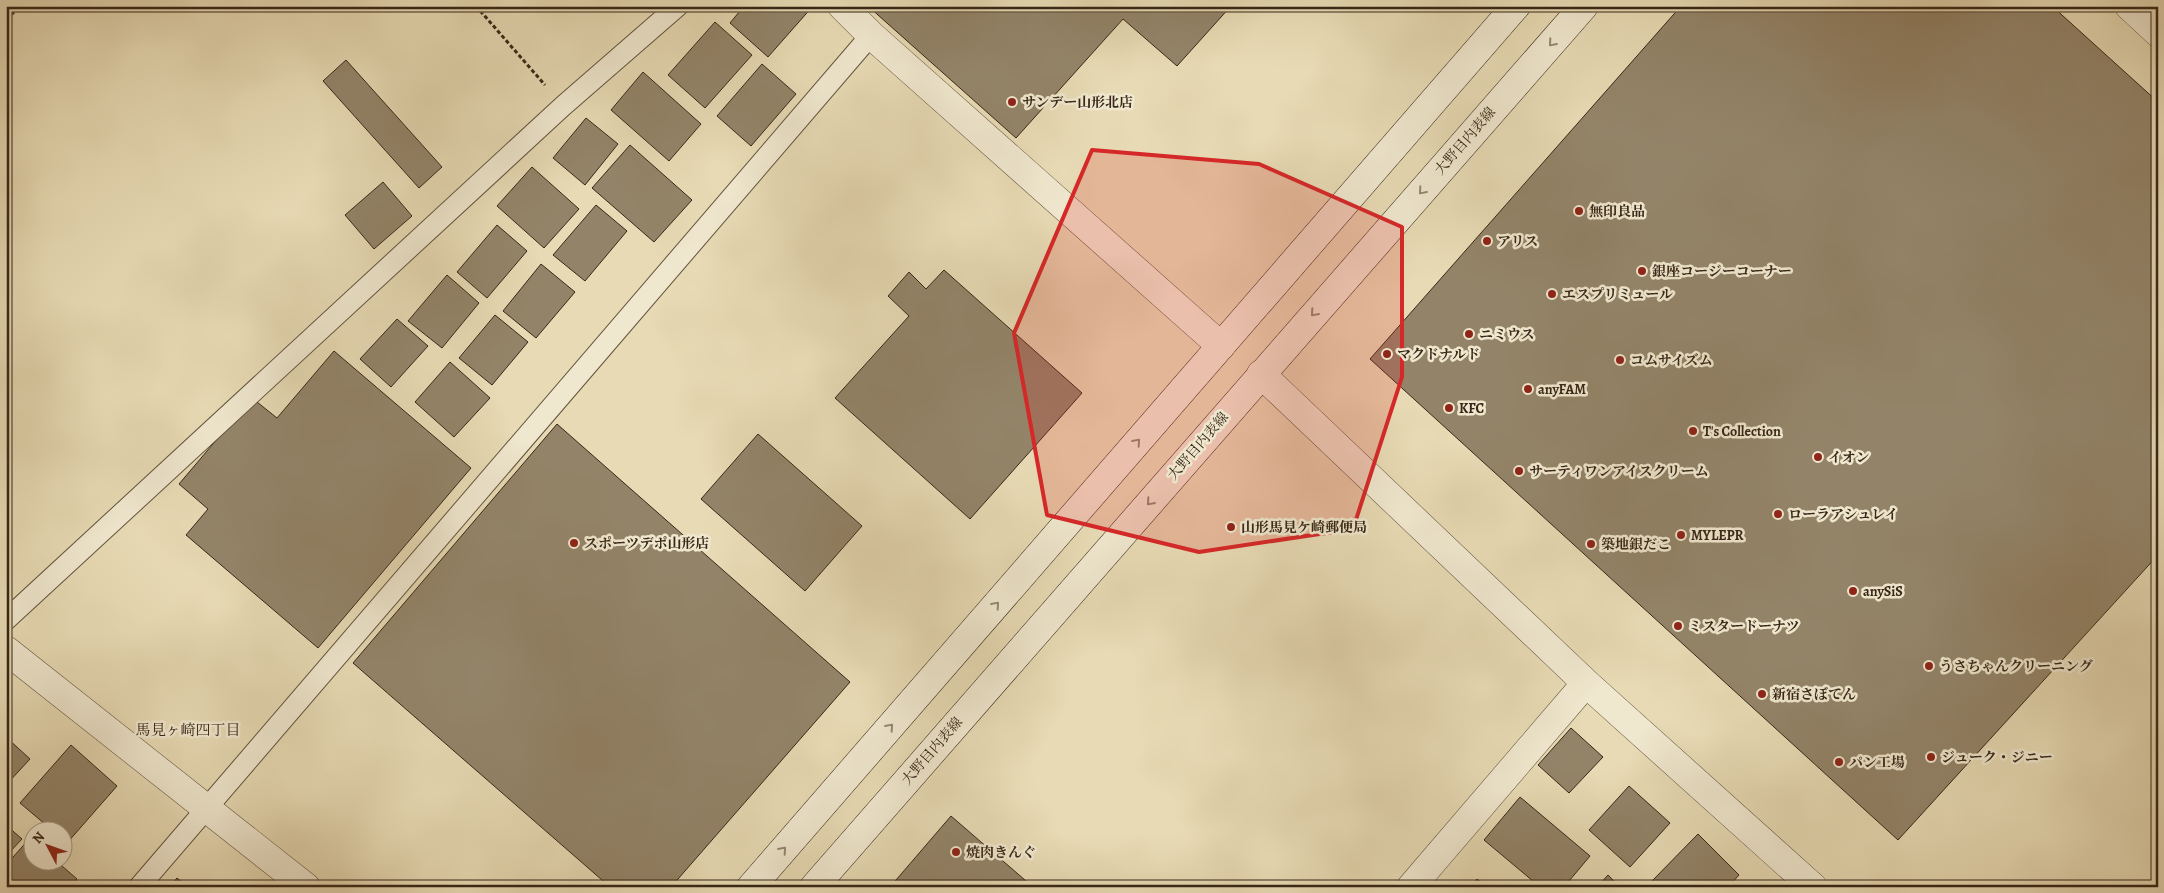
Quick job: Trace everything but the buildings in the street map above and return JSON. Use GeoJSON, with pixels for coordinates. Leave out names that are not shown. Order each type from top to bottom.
{"type":"FeatureCollection","features":[{"type":"Feature","properties":{"kind":"main road"},"geometry":{"type":"LineString","coordinates":[[842,6],[871,35],[1221,346]]}},
{"type":"Feature","properties":{"kind":"main road"},"geometry":{"type":"LineString","coordinates":[[751,887],[1516,6]]}},
{"type":"Feature","properties":{"kind":"main road","name":"大野目内表線"},"geometry":{"type":"LineString","coordinates":[[814,887],[1584,6]]}},
{"type":"Feature","properties":{"kind":"main road"},"geometry":{"type":"LineString","coordinates":[[2129,6],[2158,33]]}},
{"type":"Feature","properties":{"kind":"main road"},"geometry":{"type":"LineString","coordinates":[[1261,374],[1586,683],[1808,885]]}},
{"type":"Feature","properties":{"kind":"main road"},"geometry":{"type":"LineString","coordinates":[[6,650],[306,887]]}},
{"type":"Feature","properties":{"kind":"main road"},"geometry":{"type":"LineString","coordinates":[[1411,887],[1586,683]]}},
{"type":"Feature","properties":{"kind":"lane"},"geometry":{"type":"LineString","coordinates":[[6,620],[563,106],[678,6]]}},
{"type":"Feature","properties":{"kind":"lane"},"geometry":{"type":"LineString","coordinates":[[139,887],[871,35]]}},
{"type":"Feature","properties":{"kind":"path"},"geometry":{"type":"LineString","coordinates":[[6,19],[21,6]]}},
{"type":"Feature","properties":{"kind":"path"},"geometry":{"type":"LineString","coordinates":[[476,6],[563,106]]}},
{"type":"Feature","properties":{"kind":"highlighted area"},"geometry":{"type":"Polygon","coordinates":[[[1092,150],[1259,164],[1402,227],[1402,377],[1353,529],[1199,552],[1047,515],[1014,333],[1092,150]]]}},
{"type":"Feature","properties":{"kind":"place","name":"サンデー山形北店"},"geometry":{"type":"Point","coordinates":[1012,102]}},
{"type":"Feature","properties":{"kind":"place","name":"無印良品"},"geometry":{"type":"Point","coordinates":[1579,211]}},
{"type":"Feature","properties":{"kind":"place","name":"アリス"},"geometry":{"type":"Point","coordinates":[1487,241]}},
{"type":"Feature","properties":{"kind":"place","name":"銀座コージーコーナー"},"geometry":{"type":"Point","coordinates":[1642,271]}},
{"type":"Feature","properties":{"kind":"place","name":"エスプリミュール"},"geometry":{"type":"Point","coordinates":[1552,294]}},
{"type":"Feature","properties":{"kind":"place","name":"ニミウス"},"geometry":{"type":"Point","coordinates":[1469,334]}},
{"type":"Feature","properties":{"kind":"place","name":"マクドナルド"},"geometry":{"type":"Point","coordinates":[1387,354]}},
{"type":"Feature","properties":{"kind":"place","name":"コムサイズム"},"geometry":{"type":"Point","coordinates":[1620,360]}},
{"type":"Feature","properties":{"kind":"place","name":"anyFAM"},"geometry":{"type":"Point","coordinates":[1528,389]}},
{"type":"Feature","properties":{"kind":"place","name":"KFC"},"geometry":{"type":"Point","coordinates":[1449,408]}},
{"type":"Feature","properties":{"kind":"place","name":"T's Collection"},"geometry":{"type":"Point","coordinates":[1693,431]}},
{"type":"Feature","properties":{"kind":"place","name":"イオン"},"geometry":{"type":"Point","coordinates":[1818,457]}},
{"type":"Feature","properties":{"kind":"place","name":"サーティワンアイスクリーム"},"geometry":{"type":"Point","coordinates":[1519,471]}},
{"type":"Feature","properties":{"kind":"place","name":"ローラアシュレイ"},"geometry":{"type":"Point","coordinates":[1778,514]}},
{"type":"Feature","properties":{"kind":"place","name":"山形馬見ケ崎郵便局"},"geometry":{"type":"Point","coordinates":[1231,527]}},
{"type":"Feature","properties":{"kind":"place","name":"MYLEPR"},"geometry":{"type":"Point","coordinates":[1681,535]}},
{"type":"Feature","properties":{"kind":"place","name":"スポーツデポ山形店"},"geometry":{"type":"Point","coordinates":[574,543]}},
{"type":"Feature","properties":{"kind":"place","name":"築地銀だこ"},"geometry":{"type":"Point","coordinates":[1591,544]}},
{"type":"Feature","properties":{"kind":"place","name":"anySiS"},"geometry":{"type":"Point","coordinates":[1853,591]}},
{"type":"Feature","properties":{"kind":"place","name":"ミスタードーナツ"},"geometry":{"type":"Point","coordinates":[1678,626]}},
{"type":"Feature","properties":{"kind":"place","name":"うさちゃんクリーニング"},"geometry":{"type":"Point","coordinates":[1929,666]}},
{"type":"Feature","properties":{"kind":"place","name":"新宿さぼてん"},"geometry":{"type":"Point","coordinates":[1762,694]}},
{"type":"Feature","properties":{"kind":"place","name":"ジューク・ジニー"},"geometry":{"type":"Point","coordinates":[1931,757]}},
{"type":"Feature","properties":{"kind":"place","name":"パン工場"},"geometry":{"type":"Point","coordinates":[1839,762]}},
{"type":"Feature","properties":{"kind":"place","name":"焼肉きんぐ"},"geometry":{"type":"Point","coordinates":[956,852]}},
{"type":"Feature","properties":{"kind":"district","name":"馬見ヶ崎四丁目"},"geometry":{"type":"Point","coordinates":[188,730]}}]}
